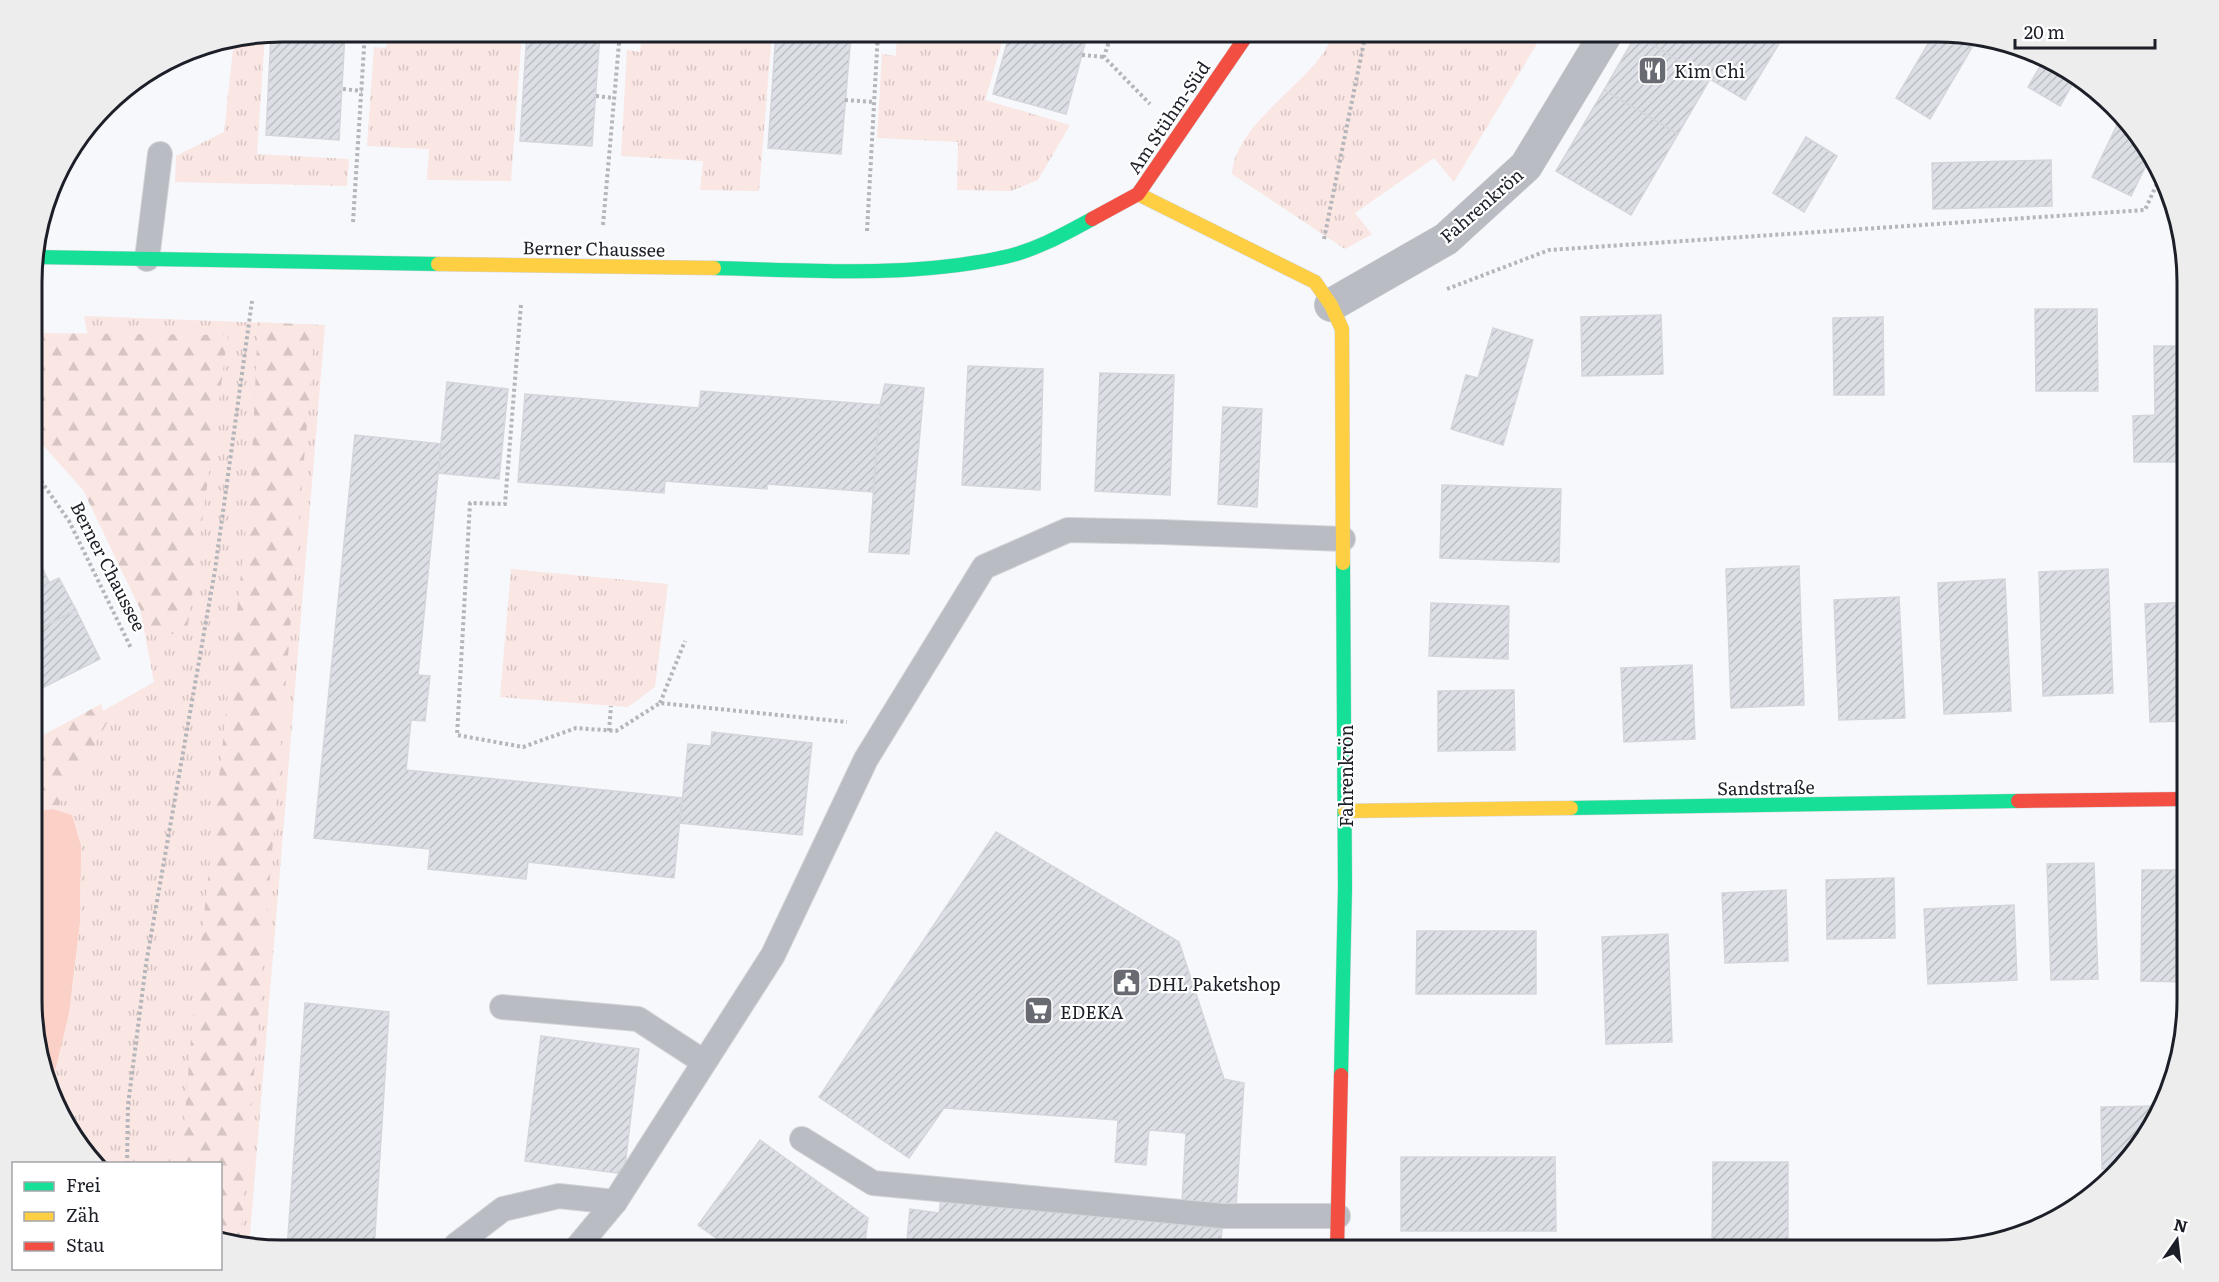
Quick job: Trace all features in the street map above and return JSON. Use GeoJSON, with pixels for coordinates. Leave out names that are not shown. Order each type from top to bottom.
{"type":"FeatureCollection","features":[{"type":"Feature","properties":{"kind":"street","name":"Am Stühm-Süd"},"geometry":{"type":"LineString","coordinates":[[1138,194],[1242,42]]}},
{"type":"Feature","properties":{"kind":"street","name":"Fahrenkrön"},"geometry":{"type":"LineString","coordinates":[[1337,1240],[1345,811],[1342,329],[1323,294],[1446,239],[1526,166],[1601,42]]}},
{"type":"Feature","properties":{"kind":"street"},"geometry":{"type":"LineString","coordinates":[[1138,194],[1323,294]]}},
{"type":"Feature","properties":{"kind":"street","name":"Berner Chaussee"},"geometry":{"type":"LineString","coordinates":[[44,257],[865,271],[930,269],[1002,258],[1058,238],[1138,194]]}},
{"type":"Feature","properties":{"kind":"street","name":"Sandstraße"},"geometry":{"type":"LineString","coordinates":[[1345,811],[2177,799]]}},
{"type":"Feature","properties":{"kind":"lane"},"geometry":{"type":"LineString","coordinates":[[147,260],[160,154]]}},
{"type":"Feature","properties":{"kind":"lane"},"geometry":{"type":"LineString","coordinates":[[583,1240],[615,1202],[772,955],[866,759],[984,567],[1068,530],[1343,539]]}},
{"type":"Feature","properties":{"kind":"lane"},"geometry":{"type":"LineString","coordinates":[[502,1006],[638,1019],[704,1062]]}},
{"type":"Feature","properties":{"kind":"lane"},"geometry":{"type":"LineString","coordinates":[[802,1139],[873,1183],[1223,1216],[1338,1216]]}},
{"type":"Feature","properties":{"kind":"lane"},"geometry":{"type":"LineString","coordinates":[[463,1240],[503,1209],[559,1196],[615,1202]]}},
{"type":"Feature","properties":{"kind":"path"},"geometry":{"type":"LineString","coordinates":[[350,262],[364,42]]}},
{"type":"Feature","properties":{"kind":"path"},"geometry":{"type":"LineString","coordinates":[[599,266],[619,42]]}},
{"type":"Feature","properties":{"kind":"path"},"geometry":{"type":"LineString","coordinates":[[865,271],[877,42]]}},
{"type":"Feature","properties":{"kind":"path"},"geometry":{"type":"LineString","coordinates":[[1104,57],[1109,42]]}},
{"type":"Feature","properties":{"kind":"path"},"geometry":{"type":"LineString","coordinates":[[1323,294],[1364,42]]}},
{"type":"Feature","properties":{"kind":"path"},"geometry":{"type":"LineString","coordinates":[[1082,56],[1104,57],[1179,134]]}},
{"type":"Feature","properties":{"kind":"path"},"geometry":{"type":"LineString","coordinates":[[342,89],[362,91]]}},
{"type":"Feature","properties":{"kind":"path"},"geometry":{"type":"LineString","coordinates":[[596,96],[614,98]]}},
{"type":"Feature","properties":{"kind":"path"},"geometry":{"type":"LineString","coordinates":[[845,100],[874,102]]}},
{"type":"Feature","properties":{"kind":"path"},"geometry":{"type":"LineString","coordinates":[[1440,292],[1549,250],[2145,210],[2156,185]]}},
{"type":"Feature","properties":{"kind":"path"},"geometry":{"type":"LineString","coordinates":[[127,1162],[128,1105],[146,964],[215,570],[258,261]]}},
{"type":"Feature","properties":{"kind":"path"},"geometry":{"type":"LineString","coordinates":[[524,265],[505,504],[471,503],[457,735],[523,747],[576,728],[616,731],[660,703],[685,640]]}},
{"type":"Feature","properties":{"kind":"path","name":"Berner Chaussee"},"geometry":{"type":"LineString","coordinates":[[42,482],[69,521],[131,648]]}},
{"type":"Feature","properties":{"kind":"path"},"geometry":{"type":"LineString","coordinates":[[660,703],[886,726]]}},
{"type":"Feature","properties":{"kind":"path"},"geometry":{"type":"LineString","coordinates":[[609,730],[611,706]]}},
{"type":"Feature","properties":{"kind":"green space"},"geometry":{"type":"Polygon","coordinates":[[[387,42],[521,42],[511,181],[427,180],[429,149],[367,146],[374,47],[386,48],[387,42]]]}},
{"type":"Feature","properties":{"kind":"green space"},"geometry":{"type":"Polygon","coordinates":[[[641,42],[771,42],[759,191],[700,190],[703,161],[621,156],[627,50],[640,52],[641,42]]]}},
{"type":"Feature","properties":{"kind":"green space"},"geometry":{"type":"Polygon","coordinates":[[[897,42],[1002,42],[985,100],[1070,125],[1038,180],[1011,191],[957,190],[958,142],[877,138],[882,54],[896,56],[897,42]]]}},
{"type":"Feature","properties":{"kind":"green space"},"geometry":{"type":"Polygon","coordinates":[[[1330,42],[1538,42],[1454,182],[1434,158],[1355,213],[1372,234],[1345,249],[1232,174],[1236,157],[1244,140],[1256,124],[1324,52],[1330,42]]]}},
{"type":"Feature","properties":{"kind":"green space"},"geometry":{"type":"Polygon","coordinates":[[[264,43],[257,154],[349,159],[347,186],[175,182],[176,156],[224,132],[233,47],[264,43]]]}},
{"type":"Feature","properties":{"kind":"green space"},"geometry":{"type":"Polygon","coordinates":[[[84,316],[325,325],[250,1238],[222,1232],[222,1162],[105,1162],[82,1134],[60,1092],[54,1074],[73,984],[80,923],[81,878],[52,809],[42,811],[42,745],[154,682],[84,316]]]}},
{"type":"Feature","properties":{"kind":"green space"},"geometry":{"type":"Polygon","coordinates":[[[258,322],[315,325],[241,1236],[222,1232],[222,1162],[181,1162],[192,1026],[251,482],[258,322]]]}},
{"type":"Feature","properties":{"kind":"green space"},"geometry":{"type":"Polygon","coordinates":[[[42,333],[228,335],[187,632],[153,636],[83,490],[42,444],[42,333]]]}},
{"type":"Feature","properties":{"kind":"green space"},"geometry":{"type":"Polygon","coordinates":[[[511,569],[668,584],[655,687],[628,707],[500,697],[511,569]]]}},
{"type":"Feature","properties":{"kind":"green space"},"geometry":{"type":"Polygon","coordinates":[[[101,704],[107,723],[59,805],[42,806],[42,736],[101,704]]]}},
{"type":"Feature","properties":{"kind":"shaded area"},"geometry":{"type":"Polygon","coordinates":[[[52,809],[72,815],[81,846],[80,923],[69,1013],[54,1074],[44,1032],[42,1000],[42,811],[52,809]]]}},
{"type":"Feature","properties":{"kind":"building"},"geometry":{"type":"Polygon","coordinates":[[[344,42],[339,140],[266,135],[271,43],[344,42]]]}},
{"type":"Feature","properties":{"kind":"building"},"geometry":{"type":"Polygon","coordinates":[[[526,42],[599,42],[592,146],[520,141],[526,42]]]}},
{"type":"Feature","properties":{"kind":"building"},"geometry":{"type":"Polygon","coordinates":[[[775,42],[850,42],[841,154],[768,148],[775,42]]]}},
{"type":"Feature","properties":{"kind":"building"},"geometry":{"type":"Polygon","coordinates":[[[1007,42],[1085,42],[1066,114],[993,94],[1007,42]]]}},
{"type":"Feature","properties":{"kind":"building"},"geometry":{"type":"Polygon","coordinates":[[[1632,42],[1648,42],[1710,79],[1678,134],[1604,90],[1632,42]]]}},
{"type":"Feature","properties":{"kind":"building"},"geometry":{"type":"Polygon","coordinates":[[[1655,42],[1780,42],[1745,100],[1653,45],[1655,42]]]}},
{"type":"Feature","properties":{"kind":"building"},"geometry":{"type":"Polygon","coordinates":[[[1929,42],[1973,45],[1930,119],[1896,98],[1929,42]]]}},
{"type":"Feature","properties":{"kind":"building"},"geometry":{"type":"Polygon","coordinates":[[[2040,66],[2073,83],[2060,106],[2028,87],[2040,66]]]}},
{"type":"Feature","properties":{"kind":"building"},"geometry":{"type":"Polygon","coordinates":[[[1604,90],[1678,134],[1631,215],[1556,171],[1604,90]]]}},
{"type":"Feature","properties":{"kind":"building"},"geometry":{"type":"Polygon","coordinates":[[[2118,124],[2137,148],[2146,165],[2131,196],[2092,177],[2118,124]]]}},
{"type":"Feature","properties":{"kind":"building"},"geometry":{"type":"Polygon","coordinates":[[[1806,137],[1837,156],[1804,212],[1773,193],[1806,137]]]}},
{"type":"Feature","properties":{"kind":"building"},"geometry":{"type":"Polygon","coordinates":[[[2051,160],[2052,206],[1933,209],[1932,163],[2051,160]]]}},
{"type":"Feature","properties":{"kind":"building"},"geometry":{"type":"Polygon","coordinates":[[[2035,309],[2097,309],[2098,391],[2036,391],[2035,309]]]}},
{"type":"Feature","properties":{"kind":"building"},"geometry":{"type":"Polygon","coordinates":[[[1661,315],[1663,374],[1582,376],[1581,317],[1661,315]]]}},
{"type":"Feature","properties":{"kind":"building"},"geometry":{"type":"Polygon","coordinates":[[[1883,317],[1884,395],[1834,395],[1833,318],[1883,317]]]}},
{"type":"Feature","properties":{"kind":"building"},"geometry":{"type":"Polygon","coordinates":[[[1493,328],[1533,340],[1503,445],[1451,429],[1466,375],[1478,378],[1493,328]]]}},
{"type":"Feature","properties":{"kind":"building"},"geometry":{"type":"Polygon","coordinates":[[[2154,346],[2177,346],[2177,462],[2134,462],[2133,416],[2155,415],[2154,346]]]}},
{"type":"Feature","properties":{"kind":"building"},"geometry":{"type":"Polygon","coordinates":[[[968,366],[1043,369],[1040,490],[962,485],[968,366]]]}},
{"type":"Feature","properties":{"kind":"building"},"geometry":{"type":"Polygon","coordinates":[[[1100,373],[1174,375],[1170,495],[1095,491],[1100,373]]]}},
{"type":"Feature","properties":{"kind":"building"},"geometry":{"type":"Polygon","coordinates":[[[447,382],[508,389],[499,479],[438,473],[447,382]]]}},
{"type":"Feature","properties":{"kind":"building"},"geometry":{"type":"Polygon","coordinates":[[[885,384],[924,388],[909,554],[869,552],[880,405],[885,384]]]}},
{"type":"Feature","properties":{"kind":"building"},"geometry":{"type":"Polygon","coordinates":[[[701,391],[880,405],[873,492],[767,484],[767,489],[665,481],[664,493],[518,482],[525,394],[699,408],[701,391]]]}},
{"type":"Feature","properties":{"kind":"building"},"geometry":{"type":"Polygon","coordinates":[[[1223,407],[1262,409],[1257,507],[1218,504],[1223,407]]]}},
{"type":"Feature","properties":{"kind":"building"},"geometry":{"type":"Polygon","coordinates":[[[355,435],[441,444],[418,675],[430,676],[425,721],[411,720],[406,770],[682,798],[674,878],[528,862],[526,879],[428,869],[430,849],[314,838],[355,435]]]}},
{"type":"Feature","properties":{"kind":"building"},"geometry":{"type":"Polygon","coordinates":[[[1442,485],[1561,489],[1559,562],[1440,558],[1442,485]]]}},
{"type":"Feature","properties":{"kind":"building"},"geometry":{"type":"Polygon","coordinates":[[[1799,566],[1804,705],[1731,708],[1726,569],[1799,566]]]}},
{"type":"Feature","properties":{"kind":"building"},"geometry":{"type":"Polygon","coordinates":[[[42,568],[49,582],[42,586],[42,568]]]}},
{"type":"Feature","properties":{"kind":"building"},"geometry":{"type":"Polygon","coordinates":[[[2108,569],[2113,693],[2043,696],[2039,572],[2108,569]]]}},
{"type":"Feature","properties":{"kind":"building"},"geometry":{"type":"Polygon","coordinates":[[[59,578],[76,610],[42,628],[42,586],[59,578]]]}},
{"type":"Feature","properties":{"kind":"building"},"geometry":{"type":"Polygon","coordinates":[[[2005,579],[2011,711],[1944,714],[1938,583],[2005,579]]]}},
{"type":"Feature","properties":{"kind":"building"},"geometry":{"type":"Polygon","coordinates":[[[1899,597],[1905,718],[1839,720],[1834,600],[1899,597]]]}},
{"type":"Feature","properties":{"kind":"building"},"geometry":{"type":"Polygon","coordinates":[[[2177,602],[2177,721],[2150,722],[2145,604],[2177,602]]]}},
{"type":"Feature","properties":{"kind":"building"},"geometry":{"type":"Polygon","coordinates":[[[1431,603],[1509,606],[1508,659],[1429,656],[1431,603]]]}},
{"type":"Feature","properties":{"kind":"building"},"geometry":{"type":"Polygon","coordinates":[[[76,610],[100,659],[42,688],[42,628],[76,610]]]}},
{"type":"Feature","properties":{"kind":"building"},"geometry":{"type":"Polygon","coordinates":[[[1692,665],[1695,739],[1624,742],[1621,668],[1692,665]]]}},
{"type":"Feature","properties":{"kind":"building"},"geometry":{"type":"Polygon","coordinates":[[[1514,690],[1515,750],[1438,751],[1438,691],[1514,690]]]}},
{"type":"Feature","properties":{"kind":"building"},"geometry":{"type":"Polygon","coordinates":[[[712,732],[812,743],[802,835],[680,823],[688,744],[711,746],[712,732]]]}},
{"type":"Feature","properties":{"kind":"building","name":"EDEKA"},"geometry":{"type":"Polygon","coordinates":[[[996,832],[1179,942],[1224,1079],[1244,1083],[1236,1206],[1182,1202],[1186,1133],[1149,1130],[1146,1165],[1115,1162],[1118,1120],[944,1108],[909,1158],[819,1097],[996,832]]]}},
{"type":"Feature","properties":{"kind":"building"},"geometry":{"type":"Polygon","coordinates":[[[2094,863],[2098,979],[2051,980],[2047,864],[2094,863]]]}},
{"type":"Feature","properties":{"kind":"building"},"geometry":{"type":"Polygon","coordinates":[[[2142,870],[2177,870],[2177,982],[2141,981],[2142,870]]]}},
{"type":"Feature","properties":{"kind":"building"},"geometry":{"type":"Polygon","coordinates":[[[1894,878],[1895,938],[1827,939],[1826,880],[1894,878]]]}},
{"type":"Feature","properties":{"kind":"building"},"geometry":{"type":"Polygon","coordinates":[[[1786,890],[1788,961],[1725,963],[1722,893],[1786,890]]]}},
{"type":"Feature","properties":{"kind":"building"},"geometry":{"type":"Polygon","coordinates":[[[2014,905],[2017,980],[1928,984],[1924,909],[2014,905]]]}},
{"type":"Feature","properties":{"kind":"building"},"geometry":{"type":"Polygon","coordinates":[[[1417,931],[1536,931],[1536,994],[1416,994],[1417,931]]]}},
{"type":"Feature","properties":{"kind":"building"},"geometry":{"type":"Polygon","coordinates":[[[1668,934],[1672,1042],[1606,1044],[1602,937],[1668,934]]]}},
{"type":"Feature","properties":{"kind":"building"},"geometry":{"type":"Polygon","coordinates":[[[305,1003],[389,1012],[375,1240],[288,1240],[305,1003]]]}},
{"type":"Feature","properties":{"kind":"building"},"geometry":{"type":"Polygon","coordinates":[[[541,1036],[639,1049],[624,1174],[525,1161],[541,1036]]]}},
{"type":"Feature","properties":{"kind":"building"},"geometry":{"type":"Polygon","coordinates":[[[2152,1106],[2137,1134],[2108,1169],[2102,1169],[2101,1107],[2152,1106]]]}},
{"type":"Feature","properties":{"kind":"building"},"geometry":{"type":"Polygon","coordinates":[[[760,1140],[868,1218],[865,1240],[719,1240],[698,1225],[760,1140]]]}},
{"type":"Feature","properties":{"kind":"building"},"geometry":{"type":"Polygon","coordinates":[[[1401,1157],[1555,1157],[1556,1231],[1401,1231],[1401,1157]]]}},
{"type":"Feature","properties":{"kind":"building"},"geometry":{"type":"Polygon","coordinates":[[[1713,1162],[1788,1162],[1788,1240],[1712,1240],[1713,1162]]]}},
{"type":"Feature","properties":{"kind":"building"},"geometry":{"type":"Polygon","coordinates":[[[941,1198],[1222,1229],[1221,1240],[907,1240],[910,1209],[939,1213],[941,1198]]]}},
{"type":"Feature","properties":{"kind":"traffic: fast"},"geometry":{"type":"LineString","coordinates":[[714,268],[857,271],[965,264],[1024,252],[1092,219]]}},
{"type":"Feature","properties":{"kind":"traffic: fast"},"geometry":{"type":"LineString","coordinates":[[44,257],[438,264]]}},
{"type":"Feature","properties":{"kind":"traffic: fast"},"geometry":{"type":"LineString","coordinates":[[1341,1075],[1345,888],[1343,563]]}},
{"type":"Feature","properties":{"kind":"traffic: fast"},"geometry":{"type":"LineString","coordinates":[[1571,808],[2018,801]]}},
{"type":"Feature","properties":{"kind":"traffic: slow"},"geometry":{"type":"LineString","coordinates":[[1138,194],[1315,282],[1331,305],[1342,329],[1343,563]]}},
{"type":"Feature","properties":{"kind":"traffic: slow"},"geometry":{"type":"LineString","coordinates":[[438,264],[714,268]]}},
{"type":"Feature","properties":{"kind":"traffic: slow"},"geometry":{"type":"LineString","coordinates":[[1345,811],[1571,808]]}},
{"type":"Feature","properties":{"kind":"traffic: jam"},"geometry":{"type":"LineString","coordinates":[[1092,219],[1138,194],[1242,42]]}},
{"type":"Feature","properties":{"kind":"traffic: jam"},"geometry":{"type":"LineString","coordinates":[[2018,801],[2177,799]]}},
{"type":"Feature","properties":{"kind":"traffic: jam"},"geometry":{"type":"LineString","coordinates":[[1337,1240],[1341,1075]]}},
{"type":"Feature","properties":{"kind":"place","name":"Kim Chi"},"geometry":{"type":"Point","coordinates":[1653,70]}},
{"type":"Feature","properties":{"kind":"place","name":"DHL Paketshop"},"geometry":{"type":"Point","coordinates":[1127,983]}},
{"type":"Feature","properties":{"kind":"place","name":"EDEKA"},"geometry":{"type":"Point","coordinates":[1039,1011]}}]}
